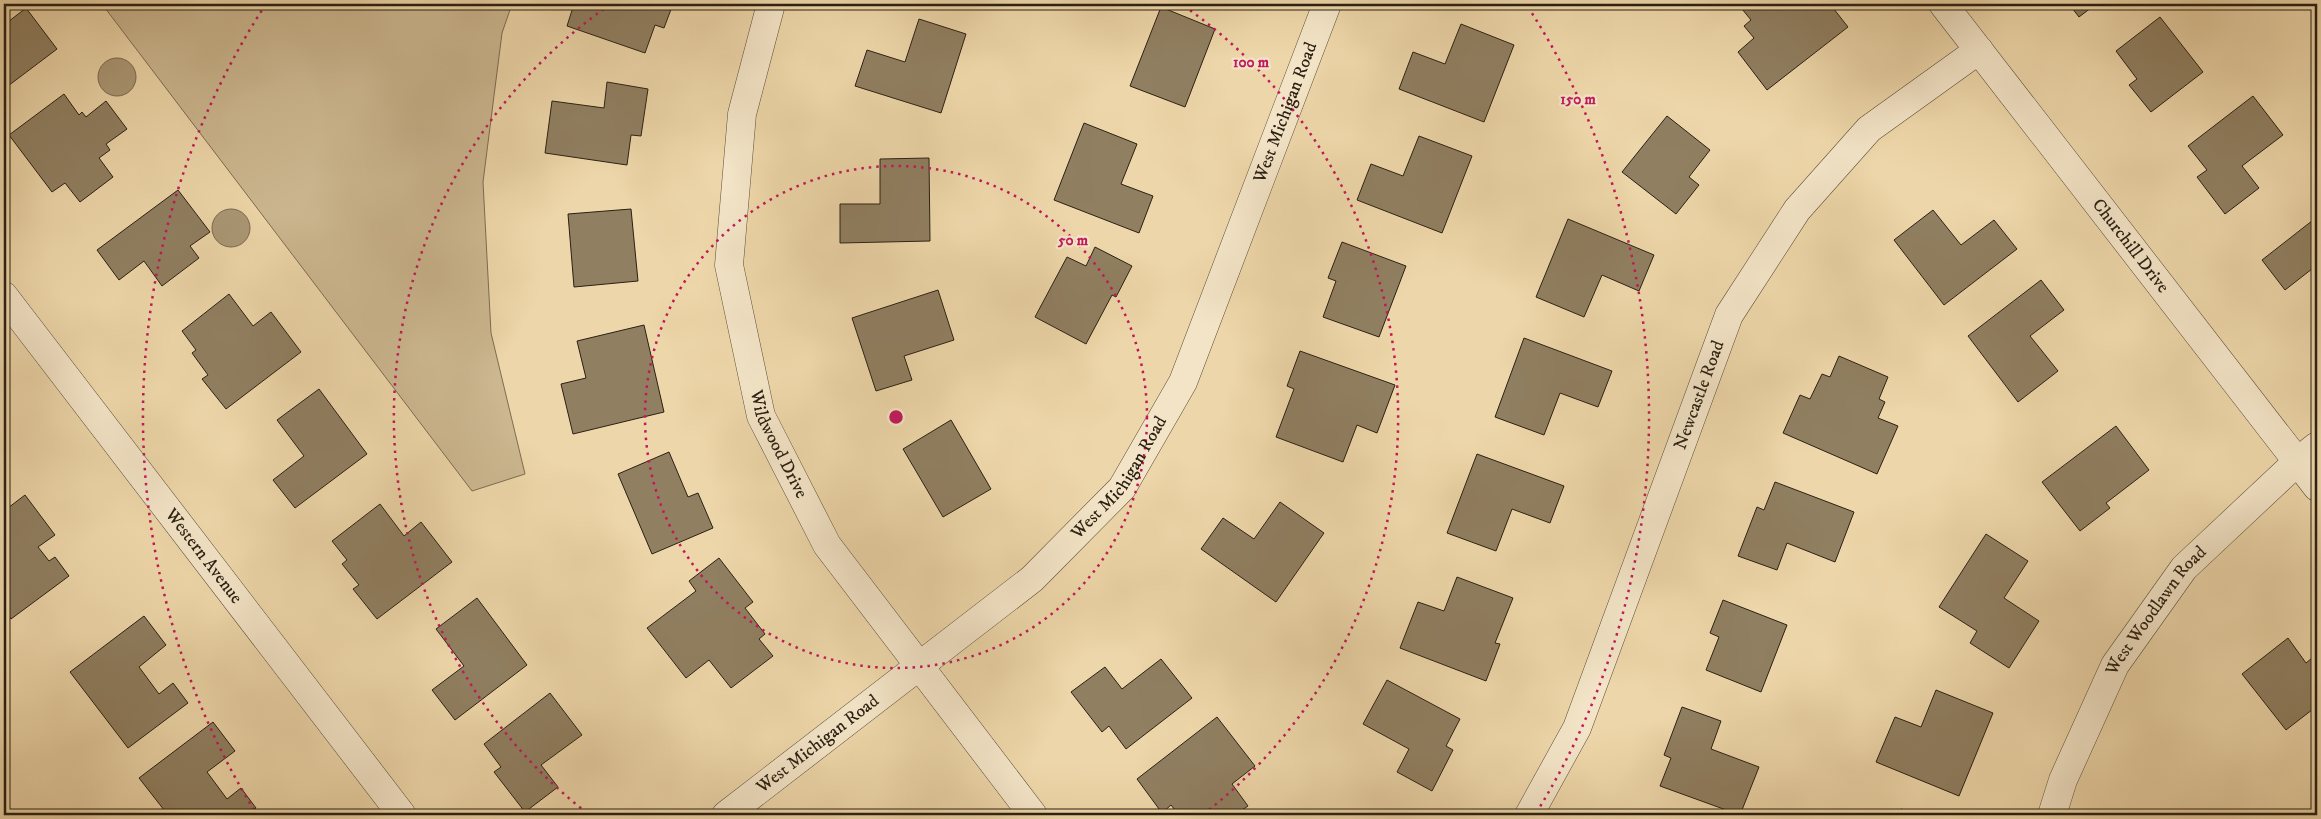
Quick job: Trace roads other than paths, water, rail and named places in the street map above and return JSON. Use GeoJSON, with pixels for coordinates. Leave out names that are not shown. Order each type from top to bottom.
{"type":"FeatureCollection","features":[{"type":"Feature","properties":{"kind":"street","name":"Wildwood Drive"},"geometry":{"type":"LineString","coordinates":[[771,4],[742,114],[729,265],[761,416],[827,545],[1033,815]]}},
{"type":"Feature","properties":{"kind":"street","name":"West Michigan Road"},"geometry":{"type":"LineString","coordinates":[[726,815],[1032,579],[1122,488],[1184,382],[1328,4]]}},
{"type":"Feature","properties":{"kind":"street","name":"Churchill Drive"},"geometry":{"type":"LineString","coordinates":[[1944,4],[1979,50],[2307,454],[2317,487]]}},
{"type":"Feature","properties":{"kind":"street","name":"Newcastle Road"},"geometry":{"type":"LineString","coordinates":[[1529,815],[1577,728],[1729,315],[1798,210],[1869,129],[1979,50]]}},
{"type":"Feature","properties":{"kind":"street","name":"Western Avenue"},"geometry":{"type":"LineString","coordinates":[[4,296],[402,815]]}},
{"type":"Feature","properties":{"kind":"street","name":"West Woodlawn Road"},"geometry":{"type":"LineString","coordinates":[[2052,815],[2063,780],[2115,665],[2184,568],[2307,454]]}}]}
